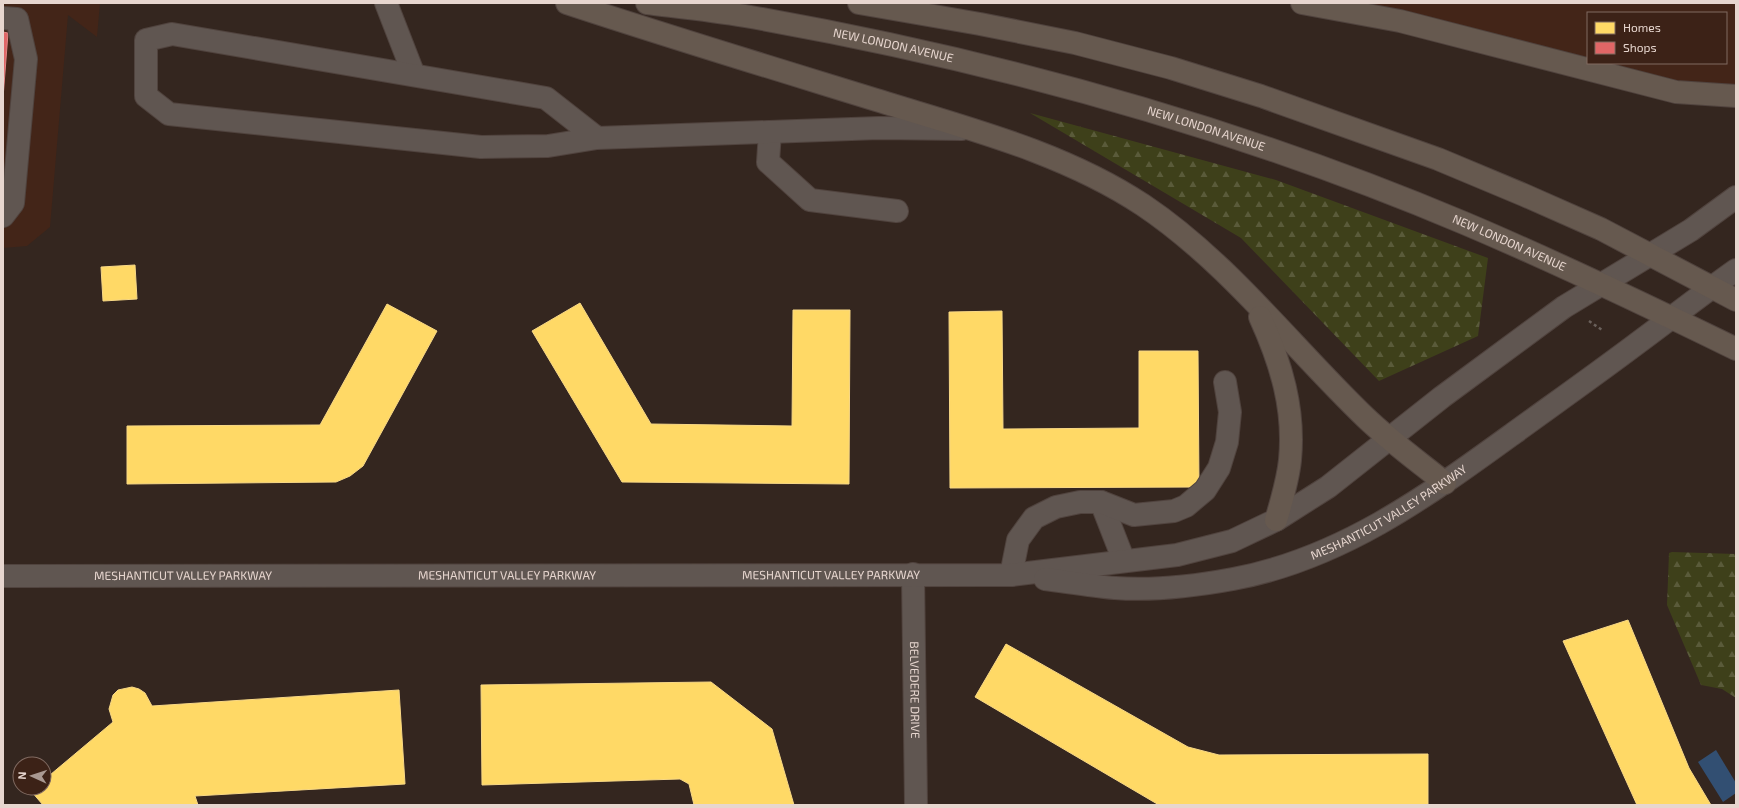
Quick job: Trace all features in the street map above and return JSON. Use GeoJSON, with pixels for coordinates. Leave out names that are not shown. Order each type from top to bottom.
{"type":"FeatureCollection","features":[{"type":"Feature","properties":{"kind":"main road"},"geometry":{"type":"LineString","coordinates":[[567,3],[654,32],[1006,141],[1077,169],[1108,184],[1132,198],[1174,228],[1202,252],[1366,418],[1445,483]]}},
{"type":"Feature","properties":{"kind":"main road","name":"NEW LONDON AVENUE"},"geometry":{"type":"LineString","coordinates":[[647,3],[742,16],[838,34],[1005,72],[1110,100],[1202,128],[1376,189],[1462,223],[1600,284],[1736,349]]}},
{"type":"Feature","properties":{"kind":"main road"},"geometry":{"type":"LineString","coordinates":[[859,3],[980,24],[1075,43],[1171,68],[1261,96],[1438,159],[1601,229],[1736,300]]}},
{"type":"Feature","properties":{"kind":"main road"},"geometry":{"type":"LineString","coordinates":[[1302,3],[1400,21],[1676,92],[1736,96]]}},
{"type":"Feature","properties":{"kind":"main road"},"geometry":{"type":"LineString","coordinates":[[1254,303],[1273,346],[1287,392],[1290,414],[1290,460],[1288,476],[1276,520]]}},
{"type":"Feature","properties":{"kind":"street"},"geometry":{"type":"LineString","coordinates":[[386,3],[414,75]]}},
{"type":"Feature","properties":{"kind":"street"},"geometry":{"type":"LineString","coordinates":[[3,18],[17,19],[26,59],[11,129],[13,203],[3,216]]}},
{"type":"Feature","properties":{"kind":"street"},"geometry":{"type":"LineString","coordinates":[[596,138],[546,98],[172,34],[146,40],[146,96],[169,114],[481,147],[548,146],[596,138],[880,128],[970,129]]}},
{"type":"Feature","properties":{"kind":"street"},"geometry":{"type":"LineString","coordinates":[[770,132],[768,162],[810,200],[897,211]]}},
{"type":"Feature","properties":{"kind":"street","name":"MESHANTICUT VALLEY PARKWAY"},"geometry":{"type":"LineString","coordinates":[[1012,575],[1177,555],[1232,541],[1276,520],[1328,487],[1448,392],[1564,307],[1649,254],[1691,230],[1736,197]]}},
{"type":"Feature","properties":{"kind":"street","name":"MESHANTICUT VALLEY PARKWAY"},"geometry":{"type":"LineString","coordinates":[[3,576],[1012,575],[1116,588],[1144,589],[1202,584],[1234,579],[1271,570],[1314,555],[1383,523],[1445,483],[1736,270]]}},
{"type":"Feature","properties":{"kind":"street"},"geometry":{"type":"LineString","coordinates":[[1012,575],[1018,540],[1034,518],[1056,507],[1080,502],[1101,502],[1134,515],[1174,511],[1186,506],[1205,490],[1219,468],[1227,442],[1230,412],[1225,382]]}},
{"type":"Feature","properties":{"kind":"street"},"geometry":{"type":"LineString","coordinates":[[1101,502],[1124,561]]}},
{"type":"Feature","properties":{"kind":"street","name":"BELVEDERE DRIVE"},"geometry":{"type":"LineString","coordinates":[[913,574],[916,805]]}},
{"type":"Feature","properties":{"kind":"path"},"geometry":{"type":"LineString","coordinates":[[1585,319],[1602,330]]}},
{"type":"Feature","properties":{"kind":"shaded area"},"geometry":{"type":"Polygon","coordinates":[[[3,3],[100,3],[97,37],[68,15],[50,227],[27,246],[3,248],[3,3]]]}},
{"type":"Feature","properties":{"kind":"shaded area"},"geometry":{"type":"Polygon","coordinates":[[[1331,3],[1736,3],[1736,94],[1727,95],[1630,79],[1525,48],[1418,20],[1331,3]]]}},
{"type":"Feature","properties":{"kind":"green space"},"geometry":{"type":"Polygon","coordinates":[[[1030,113],[1276,180],[1488,258],[1478,336],[1379,381],[1241,238],[1030,113]]]}},
{"type":"Feature","properties":{"kind":"green space"},"geometry":{"type":"Polygon","coordinates":[[[1669,553],[1736,554],[1736,698],[1722,689],[1701,685],[1667,605],[1669,553]]]}},
{"type":"Feature","properties":{"kind":"water"},"geometry":{"type":"Polygon","coordinates":[[[1716,750],[1736,783],[1736,793],[1723,802],[1698,762],[1716,750]]]}},
{"type":"Feature","properties":{"kind":"building: Homes"},"geometry":{"type":"Polygon","coordinates":[[[135,265],[137,299],[103,301],[101,267],[135,265]]]}},
{"type":"Feature","properties":{"kind":"building: Homes"},"geometry":{"type":"Polygon","coordinates":[[[580,303],[651,424],[792,426],[793,310],[850,310],[849,484],[622,482],[532,331],[580,303]]]}},
{"type":"Feature","properties":{"kind":"building: Homes"},"geometry":{"type":"Polygon","coordinates":[[[387,304],[437,331],[363,466],[350,476],[336,482],[127,484],[127,426],[320,425],[387,304]]]}},
{"type":"Feature","properties":{"kind":"building: Homes"},"geometry":{"type":"Polygon","coordinates":[[[1002,311],[1003,429],[1139,428],[1139,351],[1198,351],[1199,487],[950,488],[949,312],[1002,311]]]}},
{"type":"Feature","properties":{"kind":"building: Homes"},"geometry":{"type":"Polygon","coordinates":[[[1628,620],[1689,768],[1711,805],[1637,805],[1563,641],[1628,620]]]}},
{"type":"Feature","properties":{"kind":"building: Homes"},"geometry":{"type":"Polygon","coordinates":[[[1006,644],[1188,747],[1219,755],[1428,754],[1428,805],[1159,805],[975,697],[1006,644]]]}},
{"type":"Feature","properties":{"kind":"building: Homes"},"geometry":{"type":"Polygon","coordinates":[[[711,682],[772,729],[794,805],[694,805],[689,784],[680,779],[482,785],[481,685],[711,682]]]}},
{"type":"Feature","properties":{"kind":"building: Homes"},"geometry":{"type":"Polygon","coordinates":[[[132,687],[139,689],[145,693],[152,706],[399,690],[405,784],[195,796],[198,805],[43,805],[35,796],[52,796],[52,773],[113,722],[109,709],[113,695],[118,690],[132,687]]]}},
{"type":"Feature","properties":{"kind":"building: Shops"},"geometry":{"type":"Polygon","coordinates":[[[3,32],[8,33],[3,98],[3,32]]]}}]}
